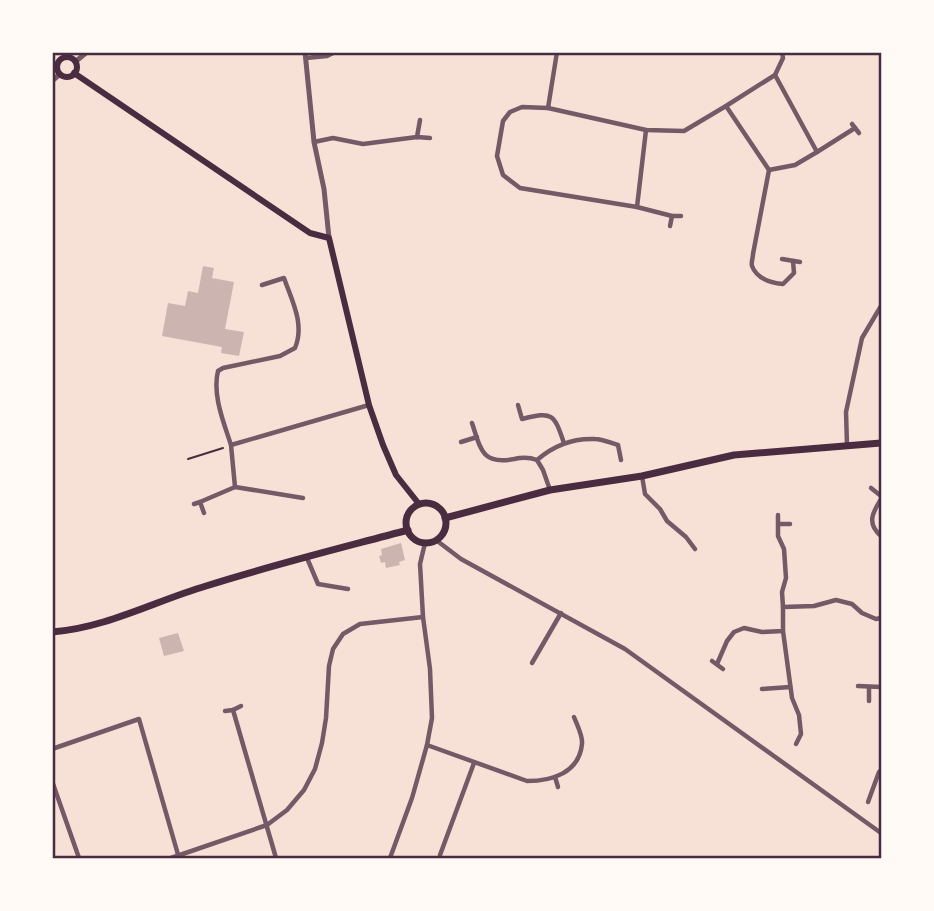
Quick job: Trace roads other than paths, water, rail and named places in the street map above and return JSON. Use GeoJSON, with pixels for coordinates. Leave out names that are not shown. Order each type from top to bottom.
{"type":"FeatureCollection","features":[{"type":"Feature","properties":{"kind":"main road"},"geometry":{"type":"LineString","coordinates":[[52,54],[61,59]]}},
{"type":"Feature","properties":{"kind":"main road"},"geometry":{"type":"LineString","coordinates":[[69,57],[75,62],[74,73],[66,76],[60,74],[57,65],[61,59],[69,57]]}},
{"type":"Feature","properties":{"kind":"main road"},"geometry":{"type":"LineString","coordinates":[[74,73],[310,233],[329,238],[369,405],[396,475],[419,504]]}},
{"type":"Feature","properties":{"kind":"main road"},"geometry":{"type":"LineString","coordinates":[[446,518],[550,490],[642,476],[734,455],[881,443]]}},
{"type":"Feature","properties":{"kind":"main road"},"geometry":{"type":"LineString","coordinates":[[419,504],[432,504],[443,512],[446,518],[444,531],[436,540],[425,542],[414,538],[408,530],[406,524],[409,512],[419,504]]}},
{"type":"Feature","properties":{"kind":"main road"},"geometry":{"type":"LineString","coordinates":[[52,632],[72,631],[205,586],[408,530]]}},
{"type":"Feature","properties":{"kind":"street"},"geometry":{"type":"LineString","coordinates":[[75,62],[87,52]]}},
{"type":"Feature","properties":{"kind":"street"},"geometry":{"type":"LineString","coordinates":[[329,238],[324,189],[314,142],[306,55],[327,56],[335,52]]}},
{"type":"Feature","properties":{"kind":"street"},"geometry":{"type":"LineString","coordinates":[[548,108],[557,52]]}},
{"type":"Feature","properties":{"kind":"street"},"geometry":{"type":"LineString","coordinates":[[681,216],[520,188],[503,175],[497,156],[503,121],[510,112],[522,107],[548,108],[646,130],[684,131],[775,75],[783,58],[782,52]]}},
{"type":"Feature","properties":{"kind":"street"},"geometry":{"type":"LineString","coordinates":[[52,81],[60,74]]}},
{"type":"Feature","properties":{"kind":"street"},"geometry":{"type":"LineString","coordinates":[[775,75],[817,152]]}},
{"type":"Feature","properties":{"kind":"street"},"geometry":{"type":"LineString","coordinates":[[726,106],[769,170],[752,266],[760,276],[771,283],[783,284],[794,273],[793,261]]}},
{"type":"Feature","properties":{"kind":"street"},"geometry":{"type":"LineString","coordinates":[[417,137],[420,120]]}},
{"type":"Feature","properties":{"kind":"street"},"geometry":{"type":"LineString","coordinates":[[769,170],[795,164],[855,128]]}},
{"type":"Feature","properties":{"kind":"street"},"geometry":{"type":"LineString","coordinates":[[637,207],[646,130]]}},
{"type":"Feature","properties":{"kind":"street"},"geometry":{"type":"LineString","coordinates":[[314,142],[333,138],[362,144],[417,137],[430,138]]}},
{"type":"Feature","properties":{"kind":"street"},"geometry":{"type":"LineString","coordinates":[[670,226],[672,216]]}},
{"type":"Feature","properties":{"kind":"street"},"geometry":{"type":"LineString","coordinates":[[782,259],[800,262]]}},
{"type":"Feature","properties":{"kind":"street"},"geometry":{"type":"LineString","coordinates":[[234,487],[232,445],[221,412],[216,379],[218,371],[280,356],[295,348],[299,340],[297,314],[284,278],[262,285]]}},
{"type":"Feature","properties":{"kind":"street"},"geometry":{"type":"LineString","coordinates":[[847,446],[846,412],[862,338],[881,306]]}},
{"type":"Feature","properties":{"kind":"street"},"geometry":{"type":"LineString","coordinates":[[232,445],[369,405]]}},
{"type":"Feature","properties":{"kind":"street"},"geometry":{"type":"LineString","coordinates":[[518,405],[522,419],[549,416],[557,423],[564,443]]}},
{"type":"Feature","properties":{"kind":"street"},"geometry":{"type":"LineString","coordinates":[[472,424],[485,455],[492,460],[501,461],[530,457],[537,460],[550,490]]}},
{"type":"Feature","properties":{"kind":"street"},"geometry":{"type":"LineString","coordinates":[[461,442],[477,437]]}},
{"type":"Feature","properties":{"kind":"street"},"geometry":{"type":"LineString","coordinates":[[537,460],[548,450],[564,443],[596,439],[618,445],[621,460]]}},
{"type":"Feature","properties":{"kind":"street"},"geometry":{"type":"LineString","coordinates":[[642,476],[645,494],[660,509],[667,522],[687,537],[695,549]]}},
{"type":"Feature","properties":{"kind":"street"},"geometry":{"type":"LineString","coordinates":[[204,513],[197,503],[234,487],[303,498]]}},
{"type":"Feature","properties":{"kind":"street"},"geometry":{"type":"LineString","coordinates":[[871,488],[881,497],[872,514],[873,523],[881,536]]}},
{"type":"Feature","properties":{"kind":"street"},"geometry":{"type":"LineString","coordinates":[[778,515],[778,536],[784,549],[786,578],[782,592],[783,631],[792,698],[804,735],[796,744]]}},
{"type":"Feature","properties":{"kind":"street"},"geometry":{"type":"LineString","coordinates":[[779,524],[790,524]]}},
{"type":"Feature","properties":{"kind":"street"},"geometry":{"type":"LineString","coordinates":[[687,537],[691,530]]}},
{"type":"Feature","properties":{"kind":"street"},"geometry":{"type":"LineString","coordinates":[[436,540],[461,559],[625,649],[881,833]]}},
{"type":"Feature","properties":{"kind":"street"},"geometry":{"type":"LineString","coordinates":[[390,859],[412,797],[432,718],[420,564],[425,542]]}},
{"type":"Feature","properties":{"kind":"street"},"geometry":{"type":"LineString","coordinates":[[307,558],[318,584],[348,589]]}},
{"type":"Feature","properties":{"kind":"street"},"geometry":{"type":"LineString","coordinates":[[782,607],[814,606],[836,600],[852,604],[862,613],[876,619],[881,618]]}},
{"type":"Feature","properties":{"kind":"street"},"geometry":{"type":"LineString","coordinates":[[532,663],[561,613]]}},
{"type":"Feature","properties":{"kind":"street"},"geometry":{"type":"LineString","coordinates":[[171,859],[267,825],[287,810],[304,790],[315,769],[326,718],[329,666],[333,649],[343,634],[360,624],[423,617]]}},
{"type":"Feature","properties":{"kind":"street"},"geometry":{"type":"LineString","coordinates":[[723,669],[714,662],[734,632],[744,628],[762,632],[783,631]]}},
{"type":"Feature","properties":{"kind":"street"},"geometry":{"type":"LineString","coordinates":[[858,686],[881,687]]}},
{"type":"Feature","properties":{"kind":"street"},"geometry":{"type":"LineString","coordinates":[[762,689],[790,687]]}},
{"type":"Feature","properties":{"kind":"street"},"geometry":{"type":"LineString","coordinates":[[869,687],[869,701]]}},
{"type":"Feature","properties":{"kind":"street"},"geometry":{"type":"LineString","coordinates":[[225,711],[241,706]]}},
{"type":"Feature","properties":{"kind":"street"},"geometry":{"type":"LineString","coordinates":[[233,710],[276,859]]}},
{"type":"Feature","properties":{"kind":"street"},"geometry":{"type":"LineString","coordinates":[[427,745],[527,781],[544,781],[570,769],[576,762],[582,742],[574,717]]}},
{"type":"Feature","properties":{"kind":"street"},"geometry":{"type":"LineString","coordinates":[[52,749],[139,719],[179,857]]}},
{"type":"Feature","properties":{"kind":"street"},"geometry":{"type":"LineString","coordinates":[[440,855],[474,763]]}},
{"type":"Feature","properties":{"kind":"street"},"geometry":{"type":"LineString","coordinates":[[868,802],[881,770]]}},
{"type":"Feature","properties":{"kind":"street"},"geometry":{"type":"LineString","coordinates":[[555,777],[558,787]]}},
{"type":"Feature","properties":{"kind":"street"},"geometry":{"type":"LineString","coordinates":[[52,780],[79,859]]}},
{"type":"Feature","properties":{"kind":"street"},"geometry":{"type":"LineString","coordinates":[[873,789],[880,791]]}}]}
